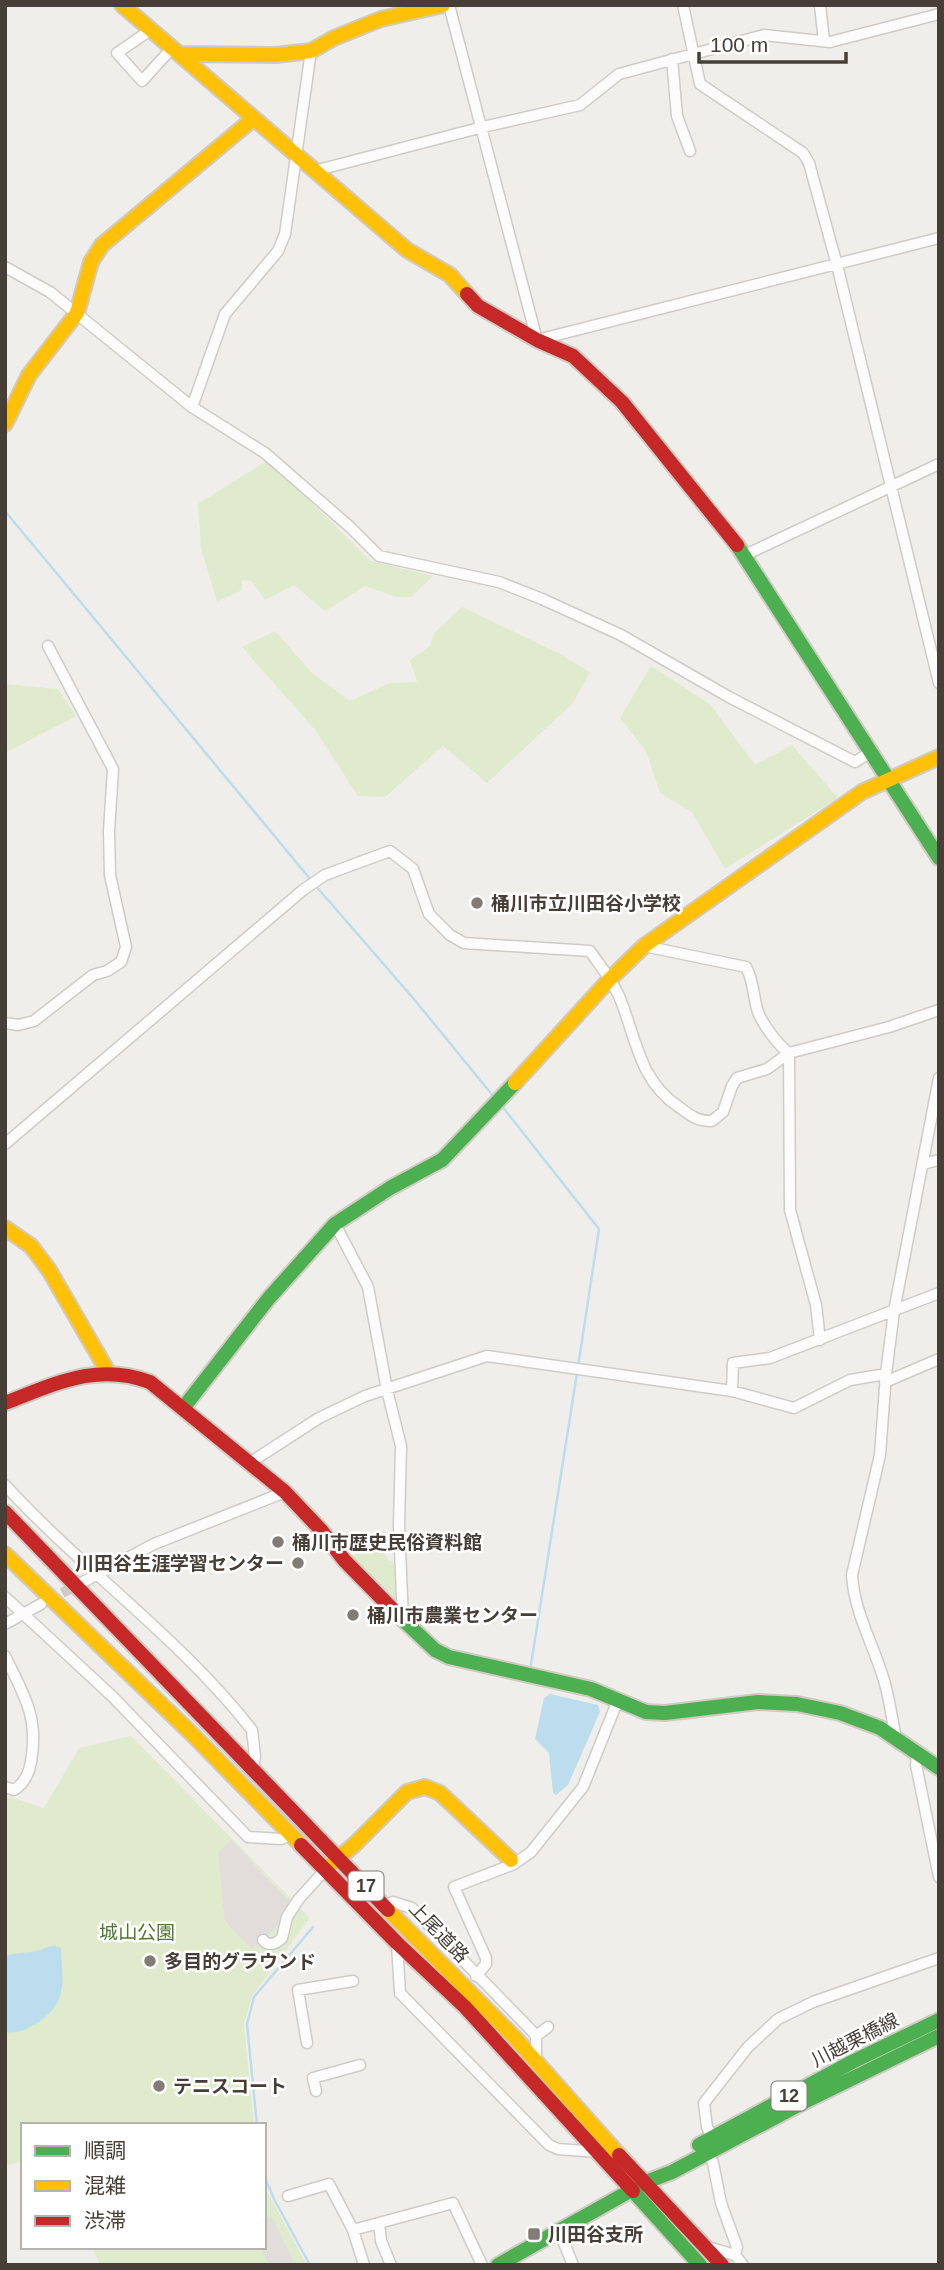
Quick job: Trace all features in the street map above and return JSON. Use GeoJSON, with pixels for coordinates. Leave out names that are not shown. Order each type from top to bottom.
{"type":"FeatureCollection","features":[{"type":"Feature","properties":{"kind":"main road"},"geometry":{"type":"LineString","coordinates":[[122,5],[407,250],[450,275],[478,306],[537,340],[573,356],[622,402],[745,555],[939,858]]}},
{"type":"Feature","properties":{"kind":"main road"},"geometry":{"type":"LineString","coordinates":[[177,50],[276,55],[311,51],[334,37],[381,19],[443,5]]}},
{"type":"Feature","properties":{"kind":"main road"},"geometry":{"type":"LineString","coordinates":[[5,424],[29,375],[77,313],[91,262],[103,245],[253,119]]}},
{"type":"Feature","properties":{"kind":"main road"},"geometry":{"type":"LineString","coordinates":[[184,1407],[269,1298],[335,1224],[390,1188],[442,1160],[609,980],[644,946],[862,792],[939,757]]}},
{"type":"Feature","properties":{"kind":"main road"},"geometry":{"type":"LineString","coordinates":[[5,1227],[31,1246],[49,1270],[105,1364],[107,1372]]}},
{"type":"Feature","properties":{"kind":"main road"},"geometry":{"type":"LineString","coordinates":[[5,1403],[85,1375],[107,1372],[140,1377],[150,1382],[285,1492],[321,1530],[344,1560],[403,1620],[435,1650],[449,1657],[591,1689],[646,1712],[665,1713],[758,1702],[797,1704],[840,1713],[880,1728],[939,1768]]}},
{"type":"Feature","properties":{"kind":"main road","name":"上尾道路"},"geometry":{"type":"LineString","coordinates":[[5,1512],[536,2062],[588,2122],[722,2265]]}},
{"type":"Feature","properties":{"kind":"main road","name":"上尾道路"},"geometry":{"type":"LineString","coordinates":[[5,1554],[192,1734],[397,1943],[465,2007],[701,2265]]}},
{"type":"Feature","properties":{"kind":"main road"},"geometry":{"type":"LineString","coordinates":[[326,1869],[407,1792],[425,1787],[435,1789],[445,1797],[510,1860]]}},
{"type":"Feature","properties":{"kind":"main road","name":"川越栗橋線"},"geometry":{"type":"LineString","coordinates":[[710,2145],[852,2062],[939,2020]]}},
{"type":"Feature","properties":{"kind":"main road","name":"川越栗橋線"},"geometry":{"type":"LineString","coordinates":[[498,2265],[633,2190],[646,2182],[664,2164],[710,2145],[939,2036]]}},
{"type":"Feature","properties":{"kind":"street"},"geometry":{"type":"LineString","coordinates":[[449,5],[537,340],[939,238]]}},
{"type":"Feature","properties":{"kind":"street"},"geometry":{"type":"LineString","coordinates":[[683,5],[700,84],[803,153],[809,163],[837,264],[939,683]]}},
{"type":"Feature","properties":{"kind":"street"},"geometry":{"type":"LineString","coordinates":[[820,5],[824,41]]}},
{"type":"Feature","properties":{"kind":"street"},"geometry":{"type":"LineString","coordinates":[[314,171],[482,127],[580,105],[619,74],[692,53],[764,35],[830,42],[939,14]]}},
{"type":"Feature","properties":{"kind":"street"},"geometry":{"type":"LineString","coordinates":[[152,29],[117,53],[142,81],[177,50]]}},
{"type":"Feature","properties":{"kind":"street"},"geometry":{"type":"LineString","coordinates":[[192,407],[225,314],[278,251],[285,234],[311,51]]}},
{"type":"Feature","properties":{"kind":"street"},"geometry":{"type":"LineString","coordinates":[[672,59],[677,116],[690,151]]}},
{"type":"Feature","properties":{"kind":"street"},"geometry":{"type":"LineString","coordinates":[[5,267],[50,292],[145,372],[192,407],[265,453],[379,556],[499,582],[542,599],[621,635],[729,697],[855,762],[872,751]]}},
{"type":"Feature","properties":{"kind":"street"},"geometry":{"type":"LineString","coordinates":[[745,555],[939,464]]}},
{"type":"Feature","properties":{"kind":"street"},"geometry":{"type":"LineString","coordinates":[[5,1023],[19,1025],[34,1021],[93,975],[107,971],[121,962],[126,947],[110,875],[109,831],[113,769],[48,646]]}},
{"type":"Feature","properties":{"kind":"street"},"geometry":{"type":"LineString","coordinates":[[5,1144],[306,888],[325,875],[390,851],[412,869],[429,914],[450,935],[464,943],[590,951],[620,999],[651,1082],[664,1097],[699,1121],[712,1121],[723,1112],[737,1078],[767,1069],[789,1053],[889,1027],[939,1010]]}},
{"type":"Feature","properties":{"kind":"street"},"geometry":{"type":"LineString","coordinates":[[644,946],[746,967],[751,975],[758,1013],[783,1049],[789,1053]]}},
{"type":"Feature","properties":{"kind":"street"},"geometry":{"type":"LineString","coordinates":[[789,1053],[790,1210],[816,1305],[820,1340]]}},
{"type":"Feature","properties":{"kind":"street"},"geometry":{"type":"LineString","coordinates":[[896,1738],[885,1684],[864,1627],[852,1574],[880,1455],[894,1311],[939,1078]]}},
{"type":"Feature","properties":{"kind":"street"},"geometry":{"type":"LineString","coordinates":[[923,1164],[939,1160]]}},
{"type":"Feature","properties":{"kind":"street"},"geometry":{"type":"LineString","coordinates":[[335,1224],[368,1287],[387,1390],[401,1446],[399,1526],[403,1620]]}},
{"type":"Feature","properties":{"kind":"street"},"geometry":{"type":"LineString","coordinates":[[732,1391],[733,1363],[770,1358],[939,1293]]}},
{"type":"Feature","properties":{"kind":"street"},"geometry":{"type":"LineString","coordinates":[[251,1462],[319,1418],[365,1396],[487,1356],[732,1391],[794,1408],[850,1380],[886,1378],[939,1359]]}},
{"type":"Feature","properties":{"kind":"street"},"geometry":{"type":"LineString","coordinates":[[5,1485],[172,1642],[246,1722],[255,1736],[253,1769]]}},
{"type":"Feature","properties":{"kind":"street"},"geometry":{"type":"LineString","coordinates":[[83,1582],[155,1544],[285,1492]]}},
{"type":"Feature","properties":{"kind":"street"},"geometry":{"type":"LineString","coordinates":[[5,1597],[113,1697],[248,1837],[281,1839],[291,1834]]}},
{"type":"Feature","properties":{"kind":"street"},"geometry":{"type":"LineString","coordinates":[[5,1624],[41,1604]]}},
{"type":"Feature","properties":{"kind":"street"},"geometry":{"type":"LineString","coordinates":[[5,1656],[28,1706],[35,1730],[30,1768],[21,1785],[14,1790],[5,1787]]}},
{"type":"Feature","properties":{"kind":"street"},"geometry":{"type":"LineString","coordinates":[[477,1976],[486,1964],[486,1958],[454,1887],[514,1864],[531,1852],[583,1787],[618,1700]]}},
{"type":"Feature","properties":{"kind":"street"},"geometry":{"type":"LineString","coordinates":[[917,1754],[916,1765],[939,1877]]}},
{"type":"Feature","properties":{"kind":"street"},"geometry":{"type":"LineString","coordinates":[[263,1940],[274,1944],[282,1938],[288,1917],[298,1900],[326,1869]]}},
{"type":"Feature","properties":{"kind":"street"},"geometry":{"type":"LineString","coordinates":[[385,1905],[393,1902],[412,1908],[536,2036],[536,2062]]}},
{"type":"Feature","properties":{"kind":"street"},"geometry":{"type":"LineString","coordinates":[[397,1943],[400,1993],[549,2145],[558,2149],[597,2152]]}},
{"type":"Feature","properties":{"kind":"street"},"geometry":{"type":"LineString","coordinates":[[735,2255],[737,2247],[721,2203],[704,2103],[748,2047],[767,2028],[790,2012],[813,2001],[939,1958]]}},
{"type":"Feature","properties":{"kind":"street"},"geometry":{"type":"LineString","coordinates":[[307,2043],[298,1990],[353,1981]]}},
{"type":"Feature","properties":{"kind":"street"},"geometry":{"type":"LineString","coordinates":[[536,2036],[548,2027]]}},
{"type":"Feature","properties":{"kind":"street"},"geometry":{"type":"LineString","coordinates":[[316,2091],[313,2078],[360,2065]]}},
{"type":"Feature","properties":{"kind":"street"},"geometry":{"type":"LineString","coordinates":[[288,2196],[328,2184],[353,2230],[364,2265]]}},
{"type":"Feature","properties":{"kind":"street"},"geometry":{"type":"LineString","coordinates":[[353,2230],[453,2203],[482,2265]]}},
{"type":"Feature","properties":{"kind":"street"},"geometry":{"type":"LineString","coordinates":[[379,2223],[381,2241],[391,2265]]}},
{"type":"Feature","properties":{"kind":"street"},"geometry":{"type":"LineString","coordinates":[[559,2231],[573,2265]]}},
{"type":"Feature","properties":{"kind":"street"},"geometry":{"type":"LineString","coordinates":[[704,2245],[735,2255],[743,2265]]}},
{"type":"Feature","properties":{"kind":"green space"},"geometry":{"type":"Polygon","coordinates":[[[268,460],[371,561],[433,576],[411,597],[397,597],[365,586],[325,611],[294,585],[265,600],[251,581],[242,580],[242,590],[217,602],[201,548],[198,504],[268,460]]]}},
{"type":"Feature","properties":{"kind":"green space"},"geometry":{"type":"Polygon","coordinates":[[[462,607],[556,652],[590,672],[572,704],[487,783],[443,746],[385,797],[358,796],[316,731],[242,647],[275,631],[312,673],[350,701],[390,683],[417,682],[410,660],[430,646],[434,633],[462,607]]]}},
{"type":"Feature","properties":{"kind":"green space"},"geometry":{"type":"Polygon","coordinates":[[[651,666],[710,704],[755,765],[792,745],[838,798],[725,869],[692,812],[660,793],[646,751],[620,718],[651,666]]]}},
{"type":"Feature","properties":{"kind":"green space"},"geometry":{"type":"Polygon","coordinates":[[[5,684],[58,689],[76,716],[5,753],[5,684]]]}},
{"type":"Feature","properties":{"kind":"green space"},"geometry":{"type":"Polygon","coordinates":[[[382,1548],[389,1561],[393,1561],[399,1601],[395,1603],[348,1556],[382,1548]]]}},
{"type":"Feature","properties":{"kind":"green space","name":"城山公園"},"geometry":{"type":"Polygon","coordinates":[[[131,1736],[310,1918],[252,1996],[244,2024],[254,2123],[21,2123],[21,2166],[19,2162],[5,2166],[7,1796],[44,1808],[79,1748],[131,1736]]]}},
{"type":"Feature","properties":{"kind":"green space"},"geometry":{"type":"Polygon","coordinates":[[[266,2190],[307,2265],[100,2265],[93,2249],[266,2249],[266,2190]]]}},
{"type":"Feature","properties":{"kind":"shaded area"},"geometry":{"type":"Polygon","coordinates":[[[231,1840],[289,1901],[277,1927],[252,1949],[225,1921],[218,1853],[231,1840]]]}},
{"type":"Feature","properties":{"kind":"shaded area"},"geometry":{"type":"Polygon","coordinates":[[[272,2217],[295,2265],[269,2265],[261,2249],[266,2249],[266,2220],[272,2217]]]}},
{"type":"Feature","properties":{"kind":"water"},"geometry":{"type":"Polygon","coordinates":[[[550,1694],[598,1705],[600,1712],[568,1785],[556,1795],[553,1793],[549,1753],[535,1739],[544,1698],[550,1694]]]}},
{"type":"Feature","properties":{"kind":"water"},"geometry":{"type":"Polygon","coordinates":[[[54,1946],[61,1948],[62,1981],[59,1999],[37,2023],[18,2032],[5,2032],[5,1956],[54,1946]]]}},
{"type":"Feature","properties":{"kind":"waterway"},"geometry":{"type":"LineString","coordinates":[[5,511],[311,880]]}},
{"type":"Feature","properties":{"kind":"waterway"},"geometry":{"type":"LineString","coordinates":[[315,885],[494,1097]]}},
{"type":"Feature","properties":{"kind":"waterway"},"geometry":{"type":"LineString","coordinates":[[501,1105],[599,1229],[578,1367]]}},
{"type":"Feature","properties":{"kind":"waterway"},"geometry":{"type":"LineString","coordinates":[[530,1671],[577,1373]]}},
{"type":"Feature","properties":{"kind":"waterway"},"geometry":{"type":"LineString","coordinates":[[257,2123],[247,2024],[254,1997],[313,1927]]}},
{"type":"Feature","properties":{"kind":"waterway"},"geometry":{"type":"LineString","coordinates":[[266,2180],[310,2265]]}},
{"type":"Feature","properties":{"kind":"tunnel"},"geometry":{"type":"LineString","coordinates":[[49,1600],[79,1584]]}},
{"type":"Feature","properties":{"kind":"traffic: fast"},"geometry":{"type":"LineString","coordinates":[[737,545],[939,858]]}},
{"type":"Feature","properties":{"kind":"traffic: fast"},"geometry":{"type":"LineString","coordinates":[[184,1407],[269,1298],[335,1224],[390,1188],[442,1160],[515,1083]]}},
{"type":"Feature","properties":{"kind":"traffic: fast"},"geometry":{"type":"LineString","coordinates":[[397,1614],[435,1650],[449,1657],[591,1689],[646,1712],[665,1713],[758,1702],[797,1704],[840,1713],[880,1728],[939,1768]]}},
{"type":"Feature","properties":{"kind":"traffic: fast"},"geometry":{"type":"LineString","coordinates":[[699,2145],[852,2062],[939,2020]]}},
{"type":"Feature","properties":{"kind":"traffic: fast"},"geometry":{"type":"LineString","coordinates":[[498,2265],[646,2182],[672,2172],[802,2103],[939,2036]]}},
{"type":"Feature","properties":{"kind":"traffic: fast"},"geometry":{"type":"LineString","coordinates":[[633,2191],[700,2265]]}},
{"type":"Feature","properties":{"kind":"traffic: slow"},"geometry":{"type":"LineString","coordinates":[[122,5],[407,250],[450,275],[467,294]]}},
{"type":"Feature","properties":{"kind":"traffic: slow"},"geometry":{"type":"LineString","coordinates":[[181,54],[276,55],[311,51],[334,38],[381,19],[443,5]]}},
{"type":"Feature","properties":{"kind":"traffic: slow"},"geometry":{"type":"LineString","coordinates":[[5,424],[29,375],[77,313],[91,262],[102,245],[253,119]]}},
{"type":"Feature","properties":{"kind":"traffic: slow"},"geometry":{"type":"LineString","coordinates":[[515,1083],[609,980],[644,946],[862,792],[939,757]]}},
{"type":"Feature","properties":{"kind":"traffic: slow"},"geometry":{"type":"LineString","coordinates":[[5,1228],[31,1246],[49,1270],[108,1372]]}},
{"type":"Feature","properties":{"kind":"traffic: slow"},"geometry":{"type":"LineString","coordinates":[[5,1554],[192,1734],[301,1845]]}},
{"type":"Feature","properties":{"kind":"traffic: slow"},"geometry":{"type":"LineString","coordinates":[[329,1866],[407,1792],[425,1787],[440,1793],[511,1860]]}},
{"type":"Feature","properties":{"kind":"traffic: slow"},"geometry":{"type":"LineString","coordinates":[[388,1910],[515,2038],[619,2155]]}},
{"type":"Feature","properties":{"kind":"traffic: jam"},"geometry":{"type":"LineString","coordinates":[[467,294],[478,306],[537,340],[573,356],[622,402],[737,545]]}},
{"type":"Feature","properties":{"kind":"traffic: jam"},"geometry":{"type":"LineString","coordinates":[[5,1403],[59,1383],[94,1375],[131,1376],[150,1382],[285,1492],[321,1530],[344,1560],[397,1614]]}},
{"type":"Feature","properties":{"kind":"traffic: jam"},"geometry":{"type":"LineString","coordinates":[[5,1512],[388,1910]]}},
{"type":"Feature","properties":{"kind":"traffic: jam"},"geometry":{"type":"LineString","coordinates":[[301,1845],[397,1943],[465,2007],[633,2191]]}},
{"type":"Feature","properties":{"kind":"traffic: jam"},"geometry":{"type":"LineString","coordinates":[[619,2155],[722,2265]]}},
{"type":"Feature","properties":{"kind":"place","name":"桶川市立川田谷小学校"},"geometry":{"type":"Point","coordinates":[477,903]}},
{"type":"Feature","properties":{"kind":"place","name":"桶川市歴史民俗資料館"},"geometry":{"type":"Point","coordinates":[278,1542]}},
{"type":"Feature","properties":{"kind":"place","name":"川田谷生涯学習センター"},"geometry":{"type":"Point","coordinates":[298,1563]}},
{"type":"Feature","properties":{"kind":"place","name":"桶川市農業センター"},"geometry":{"type":"Point","coordinates":[353,1615]}},
{"type":"Feature","properties":{"kind":"place","name":"多目的グラウンド"},"geometry":{"type":"Point","coordinates":[150,1961]}},
{"type":"Feature","properties":{"kind":"place","name":"テニスコート"},"geometry":{"type":"Point","coordinates":[159,2086]}},
{"type":"Feature","properties":{"kind":"place","name":"川田谷支所"},"geometry":{"type":"Point","coordinates":[534,2234]}}]}
